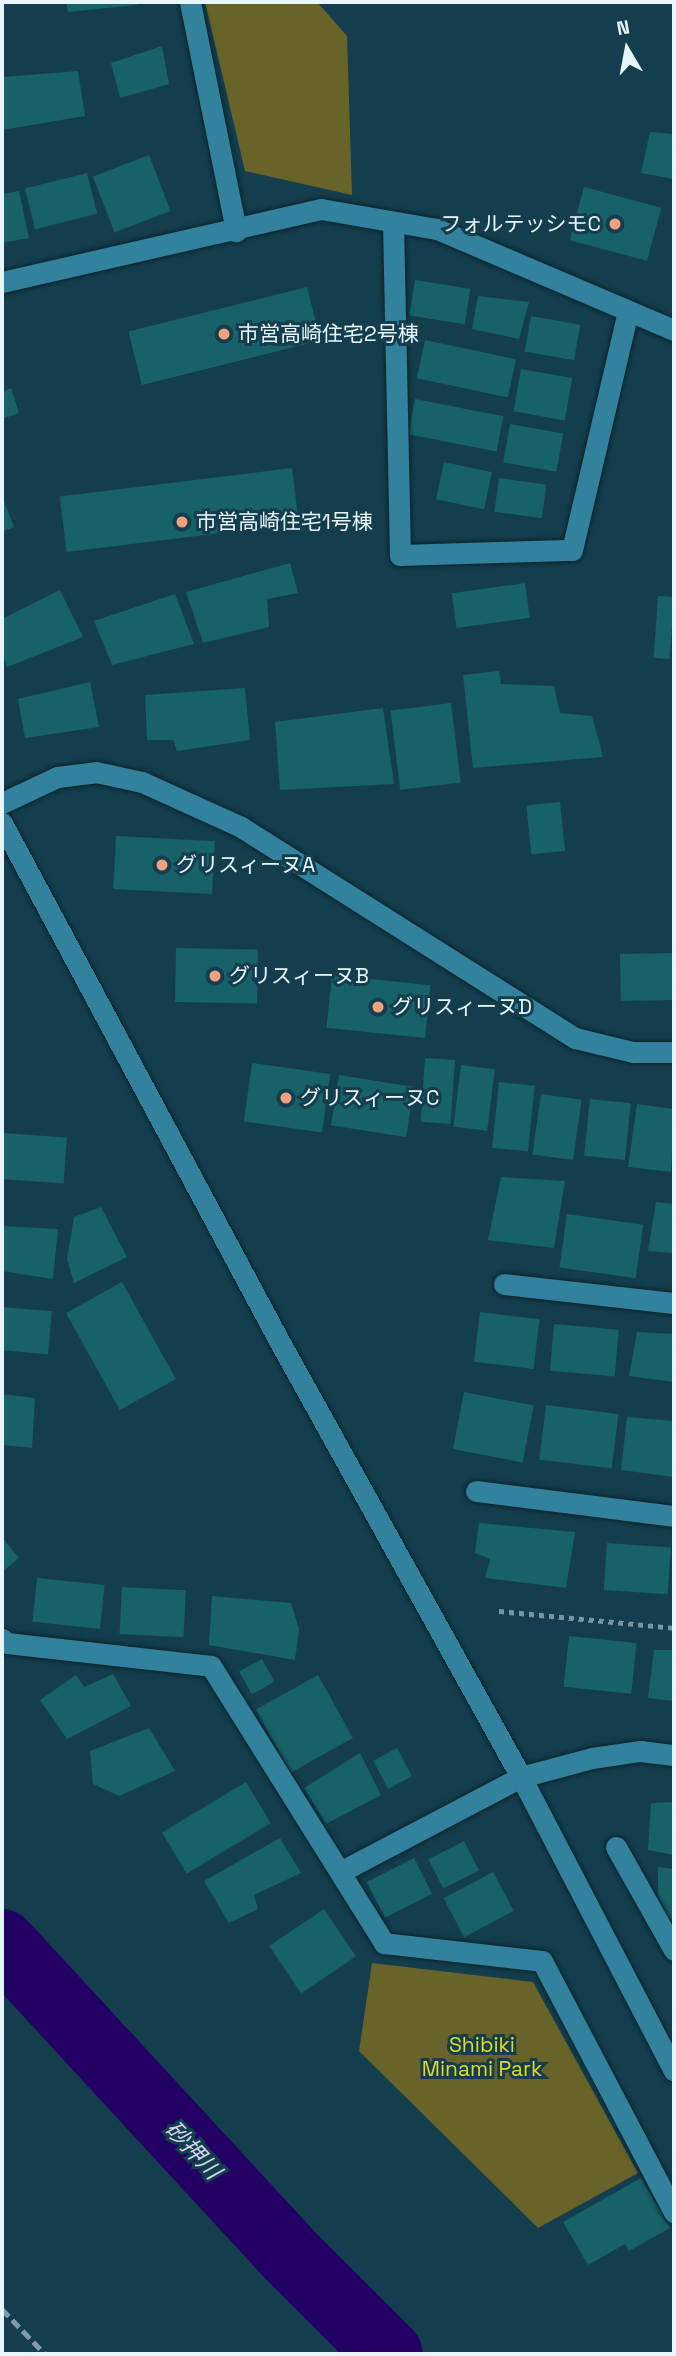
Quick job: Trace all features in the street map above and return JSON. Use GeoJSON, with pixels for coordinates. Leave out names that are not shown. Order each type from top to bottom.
{"type":"FeatureCollection","features":[{"type":"Feature","properties":{"kind":"street"},"geometry":{"type":"LineString","coordinates":[[190,2],[236,231]]}},
{"type":"Feature","properties":{"kind":"street"},"geometry":{"type":"LineString","coordinates":[[2,282],[236,231],[321,209],[437,229],[674,330]]}},
{"type":"Feature","properties":{"kind":"street"},"geometry":{"type":"LineString","coordinates":[[393,222],[400,555],[572,550],[628,312]]}},
{"type":"Feature","properties":{"kind":"street"},"geometry":{"type":"LineString","coordinates":[[2,803],[57,777],[96,772],[142,782],[242,827],[575,1038],[633,1052],[674,1052]]}},
{"type":"Feature","properties":{"kind":"street"},"geometry":{"type":"LineString","coordinates":[[2,823],[276,1337],[521,1777],[674,2071]]}},
{"type":"Feature","properties":{"kind":"street"},"geometry":{"type":"LineString","coordinates":[[505,1284],[674,1303]]}},
{"type":"Feature","properties":{"kind":"street"},"geometry":{"type":"LineString","coordinates":[[477,1491],[674,1516]]}},
{"type":"Feature","properties":{"kind":"street"},"geometry":{"type":"LineString","coordinates":[[2,1639],[7,1643],[211,1666],[384,1942],[542,1961],[674,2212]]}},
{"type":"Feature","properties":{"kind":"street"},"geometry":{"type":"LineString","coordinates":[[340,1872],[521,1777],[592,1758],[640,1751],[674,1755]]}},
{"type":"Feature","properties":{"kind":"street"},"geometry":{"type":"LineString","coordinates":[[616,1847],[674,1950]]}},
{"type":"Feature","properties":{"kind":"path"},"geometry":{"type":"LineString","coordinates":[[499,1611],[674,1629]]}},
{"type":"Feature","properties":{"kind":"green space"},"geometry":{"type":"Polygon","coordinates":[[[205,2],[317,2],[347,36],[352,195],[245,171],[205,2]]]}},
{"type":"Feature","properties":{"kind":"green space","name":"Shibiki Minami Park"},"geometry":{"type":"Polygon","coordinates":[[[372,1963],[533,1982],[638,2173],[538,2228],[359,2051],[372,1963]]]}},
{"type":"Feature","properties":{"kind":"building"},"geometry":{"type":"Polygon","coordinates":[[[66,2],[137,2],[137,5],[68,12],[66,2]]]}},
{"type":"Feature","properties":{"kind":"building"},"geometry":{"type":"Polygon","coordinates":[[[162,46],[169,84],[120,98],[111,63],[162,46]]]}},
{"type":"Feature","properties":{"kind":"building"},"geometry":{"type":"Polygon","coordinates":[[[78,71],[85,116],[2,130],[2,77],[78,71]]]}},
{"type":"Feature","properties":{"kind":"building"},"geometry":{"type":"Polygon","coordinates":[[[650,132],[674,134],[674,179],[641,173],[650,132]]]}},
{"type":"Feature","properties":{"kind":"building"},"geometry":{"type":"Polygon","coordinates":[[[149,155],[171,211],[114,233],[93,177],[149,155]]]}},
{"type":"Feature","properties":{"kind":"building"},"geometry":{"type":"Polygon","coordinates":[[[87,173],[97,214],[35,229],[25,188],[87,173]]]}},
{"type":"Feature","properties":{"kind":"building","name":"フォルテッシモC"},"geometry":{"type":"Polygon","coordinates":[[[584,187],[661,208],[647,261],[570,240],[584,187]]]}},
{"type":"Feature","properties":{"kind":"building"},"geometry":{"type":"Polygon","coordinates":[[[19,191],[29,238],[2,243],[2,194],[19,191]]]}},
{"type":"Feature","properties":{"kind":"building"},"geometry":{"type":"Polygon","coordinates":[[[415,280],[470,289],[465,324],[409,316],[415,280]]]}},
{"type":"Feature","properties":{"kind":"building","name":"市営高崎住宅2号棟"},"geometry":{"type":"Polygon","coordinates":[[[307,287],[320,340],[142,385],[128,332],[307,287]]]}},
{"type":"Feature","properties":{"kind":"building"},"geometry":{"type":"Polygon","coordinates":[[[478,296],[529,302],[519,339],[472,329],[478,296]]]}},
{"type":"Feature","properties":{"kind":"building"},"geometry":{"type":"Polygon","coordinates":[[[531,316],[580,325],[574,360],[525,351],[531,316]]]}},
{"type":"Feature","properties":{"kind":"building"},"geometry":{"type":"Polygon","coordinates":[[[425,340],[516,359],[508,397],[417,378],[425,340]]]}},
{"type":"Feature","properties":{"kind":"building"},"geometry":{"type":"Polygon","coordinates":[[[521,369],[572,378],[565,420],[514,411],[521,369]]]}},
{"type":"Feature","properties":{"kind":"building"},"geometry":{"type":"Polygon","coordinates":[[[11,388],[19,413],[2,419],[2,392],[11,388]]]}},
{"type":"Feature","properties":{"kind":"building"},"geometry":{"type":"Polygon","coordinates":[[[415,399],[503,416],[496,452],[408,434],[415,399]]]}},
{"type":"Feature","properties":{"kind":"building"},"geometry":{"type":"Polygon","coordinates":[[[510,424],[563,433],[556,472],[503,462],[510,424]]]}},
{"type":"Feature","properties":{"kind":"building"},"geometry":{"type":"Polygon","coordinates":[[[444,462],[492,472],[484,509],[436,499],[444,462]]]}},
{"type":"Feature","properties":{"kind":"building","name":"市営高崎住宅1号棟"},"geometry":{"type":"Polygon","coordinates":[[[292,468],[299,524],[67,552],[60,497],[292,468]]]}},
{"type":"Feature","properties":{"kind":"building"},"geometry":{"type":"Polygon","coordinates":[[[499,478],[547,485],[542,518],[494,512],[499,478]]]}},
{"type":"Feature","properties":{"kind":"building"},"geometry":{"type":"Polygon","coordinates":[[[2,496],[14,527],[2,532],[2,496]]]}},
{"type":"Feature","properties":{"kind":"building"},"geometry":{"type":"Polygon","coordinates":[[[290,563],[298,593],[267,599],[269,627],[203,643],[186,592],[290,563]]]}},
{"type":"Feature","properties":{"kind":"building"},"geometry":{"type":"Polygon","coordinates":[[[525,583],[530,618],[457,628],[452,593],[525,583]]]}},
{"type":"Feature","properties":{"kind":"building"},"geometry":{"type":"Polygon","coordinates":[[[60,590],[83,637],[7,667],[2,654],[2,619],[60,590]]]}},
{"type":"Feature","properties":{"kind":"building"},"geometry":{"type":"Polygon","coordinates":[[[175,594],[194,644],[112,665],[94,621],[175,594]]]}},
{"type":"Feature","properties":{"kind":"building"},"geometry":{"type":"Polygon","coordinates":[[[658,596],[674,597],[670,659],[654,658],[658,596]]]}},
{"type":"Feature","properties":{"kind":"building"},"geometry":{"type":"Polygon","coordinates":[[[499,671],[501,684],[554,686],[560,713],[592,716],[603,757],[473,768],[463,675],[499,671]]]}},
{"type":"Feature","properties":{"kind":"building"},"geometry":{"type":"Polygon","coordinates":[[[90,682],[99,727],[25,738],[18,699],[90,682]]]}},
{"type":"Feature","properties":{"kind":"building"},"geometry":{"type":"Polygon","coordinates":[[[245,688],[250,740],[177,751],[173,740],[147,740],[145,695],[245,688]]]}},
{"type":"Feature","properties":{"kind":"building"},"geometry":{"type":"Polygon","coordinates":[[[451,703],[461,782],[400,790],[390,710],[451,703]]]}},
{"type":"Feature","properties":{"kind":"building"},"geometry":{"type":"Polygon","coordinates":[[[383,708],[394,784],[280,790],[275,722],[383,708]]]}},
{"type":"Feature","properties":{"kind":"building"},"geometry":{"type":"Polygon","coordinates":[[[560,802],[565,851],[531,854],[526,806],[560,802]]]}},
{"type":"Feature","properties":{"kind":"building","name":"グリスィーヌA"},"geometry":{"type":"Polygon","coordinates":[[[116,836],[215,841],[212,894],[113,889],[116,836]]]}},
{"type":"Feature","properties":{"kind":"building","name":"グリスィーヌB"},"geometry":{"type":"Polygon","coordinates":[[[176,948],[258,949],[257,1003],[175,1002],[176,948]]]}},
{"type":"Feature","properties":{"kind":"building"},"geometry":{"type":"Polygon","coordinates":[[[673,953],[674,1000],[621,1001],[620,954],[673,953]]]}},
{"type":"Feature","properties":{"kind":"building","name":"グリスィーヌD"},"geometry":{"type":"Polygon","coordinates":[[[332,975],[430,985],[425,1038],[326,1028],[332,975]]]}},
{"type":"Feature","properties":{"kind":"building"},"geometry":{"type":"Polygon","coordinates":[[[425,1058],[455,1060],[450,1124],[421,1122],[425,1058]]]}},
{"type":"Feature","properties":{"kind":"building","name":"グリスィーヌC"},"geometry":{"type":"Polygon","coordinates":[[[252,1063],[330,1074],[322,1132],[244,1121],[252,1063]]]}},
{"type":"Feature","properties":{"kind":"building"},"geometry":{"type":"Polygon","coordinates":[[[461,1065],[495,1069],[487,1131],[453,1127],[461,1065]]]}},
{"type":"Feature","properties":{"kind":"building"},"geometry":{"type":"Polygon","coordinates":[[[339,1075],[414,1087],[406,1137],[331,1125],[339,1075]]]}},
{"type":"Feature","properties":{"kind":"building"},"geometry":{"type":"Polygon","coordinates":[[[499,1082],[535,1086],[528,1151],[492,1148],[499,1082]]]}},
{"type":"Feature","properties":{"kind":"building"},"geometry":{"type":"Polygon","coordinates":[[[541,1094],[582,1100],[573,1160],[533,1154],[541,1094]]]}},
{"type":"Feature","properties":{"kind":"building"},"geometry":{"type":"Polygon","coordinates":[[[590,1099],[631,1103],[625,1160],[584,1156],[590,1099]]]}},
{"type":"Feature","properties":{"kind":"building"},"geometry":{"type":"Polygon","coordinates":[[[637,1104],[674,1109],[671,1172],[628,1167],[637,1104]]]}},
{"type":"Feature","properties":{"kind":"building"},"geometry":{"type":"Polygon","coordinates":[[[2,1133],[67,1138],[64,1183],[2,1179],[2,1133]]]}},
{"type":"Feature","properties":{"kind":"building"},"geometry":{"type":"Polygon","coordinates":[[[501,1177],[565,1181],[554,1248],[488,1240],[501,1177]]]}},
{"type":"Feature","properties":{"kind":"building"},"geometry":{"type":"Polygon","coordinates":[[[656,1202],[674,1204],[674,1253],[648,1251],[656,1202]]]}},
{"type":"Feature","properties":{"kind":"building"},"geometry":{"type":"Polygon","coordinates":[[[101,1207],[127,1257],[74,1283],[67,1259],[74,1217],[101,1207]]]}},
{"type":"Feature","properties":{"kind":"building"},"geometry":{"type":"Polygon","coordinates":[[[567,1214],[643,1225],[636,1278],[559,1267],[567,1214]]]}},
{"type":"Feature","properties":{"kind":"building"},"geometry":{"type":"Polygon","coordinates":[[[2,1226],[58,1229],[53,1279],[2,1271],[2,1226]]]}},
{"type":"Feature","properties":{"kind":"building"},"geometry":{"type":"Polygon","coordinates":[[[122,1282],[176,1379],[120,1410],[66,1313],[122,1282]]]}},
{"type":"Feature","properties":{"kind":"building"},"geometry":{"type":"Polygon","coordinates":[[[2,1307],[52,1311],[48,1354],[2,1350],[2,1307]]]}},
{"type":"Feature","properties":{"kind":"building"},"geometry":{"type":"Polygon","coordinates":[[[480,1312],[540,1319],[533,1369],[474,1362],[480,1312]]]}},
{"type":"Feature","properties":{"kind":"building"},"geometry":{"type":"Polygon","coordinates":[[[554,1324],[619,1330],[615,1376],[550,1371],[554,1324]]]}},
{"type":"Feature","properties":{"kind":"building"},"geometry":{"type":"Polygon","coordinates":[[[637,1332],[674,1334],[674,1382],[629,1376],[637,1332]]]}},
{"type":"Feature","properties":{"kind":"building"},"geometry":{"type":"Polygon","coordinates":[[[464,1392],[534,1406],[523,1462],[453,1449],[464,1392]]]}},
{"type":"Feature","properties":{"kind":"building"},"geometry":{"type":"Polygon","coordinates":[[[2,1394],[35,1398],[32,1448],[2,1445],[2,1394]]]}},
{"type":"Feature","properties":{"kind":"building"},"geometry":{"type":"Polygon","coordinates":[[[546,1405],[618,1414],[612,1468],[539,1460],[546,1405]]]}},
{"type":"Feature","properties":{"kind":"building"},"geometry":{"type":"Polygon","coordinates":[[[627,1417],[674,1421],[674,1477],[621,1470],[627,1417]]]}},
{"type":"Feature","properties":{"kind":"building"},"geometry":{"type":"Polygon","coordinates":[[[479,1523],[575,1532],[566,1588],[485,1578],[490,1559],[475,1553],[479,1523]]]}},
{"type":"Feature","properties":{"kind":"building"},"geometry":{"type":"Polygon","coordinates":[[[2,1537],[19,1558],[2,1572],[2,1537]]]}},
{"type":"Feature","properties":{"kind":"building"},"geometry":{"type":"Polygon","coordinates":[[[607,1543],[671,1547],[668,1594],[604,1590],[607,1543]]]}},
{"type":"Feature","properties":{"kind":"building"},"geometry":{"type":"Polygon","coordinates":[[[37,1578],[105,1585],[100,1629],[32,1622],[37,1578]]]}},
{"type":"Feature","properties":{"kind":"building"},"geometry":{"type":"Polygon","coordinates":[[[122,1587],[186,1590],[183,1637],[120,1634],[122,1587]]]}},
{"type":"Feature","properties":{"kind":"building"},"geometry":{"type":"Polygon","coordinates":[[[212,1596],[291,1603],[299,1629],[295,1660],[209,1645],[212,1596]]]}},
{"type":"Feature","properties":{"kind":"building"},"geometry":{"type":"Polygon","coordinates":[[[569,1636],[637,1643],[631,1694],[564,1687],[569,1636]]]}},
{"type":"Feature","properties":{"kind":"building"},"geometry":{"type":"Polygon","coordinates":[[[654,1650],[674,1650],[674,1701],[648,1698],[654,1650]]]}},
{"type":"Feature","properties":{"kind":"building"},"geometry":{"type":"Polygon","coordinates":[[[262,1659],[275,1682],[252,1694],[239,1672],[262,1659]]]}},
{"type":"Feature","properties":{"kind":"building"},"geometry":{"type":"Polygon","coordinates":[[[113,1674],[131,1706],[67,1739],[40,1700],[76,1675],[84,1687],[113,1674]]]}},
{"type":"Feature","properties":{"kind":"building"},"geometry":{"type":"Polygon","coordinates":[[[318,1675],[353,1738],[291,1772],[256,1709],[318,1675]]]}},
{"type":"Feature","properties":{"kind":"building"},"geometry":{"type":"Polygon","coordinates":[[[149,1728],[175,1771],[119,1796],[93,1784],[90,1751],[149,1728]]]}},
{"type":"Feature","properties":{"kind":"building"},"geometry":{"type":"Polygon","coordinates":[[[397,1748],[412,1776],[388,1789],[373,1761],[397,1748]]]}},
{"type":"Feature","properties":{"kind":"building"},"geometry":{"type":"Polygon","coordinates":[[[360,1753],[381,1795],[326,1824],[304,1788],[360,1753]]]}},
{"type":"Feature","properties":{"kind":"building"},"geometry":{"type":"Polygon","coordinates":[[[246,1782],[271,1823],[187,1874],[162,1832],[246,1782]]]}},
{"type":"Feature","properties":{"kind":"building"},"geometry":{"type":"Polygon","coordinates":[[[674,1802],[674,1855],[648,1850],[651,1803],[674,1802]]]}},
{"type":"Feature","properties":{"kind":"building"},"geometry":{"type":"Polygon","coordinates":[[[280,1838],[301,1873],[254,1895],[258,1909],[229,1923],[204,1881],[280,1838]]]}},
{"type":"Feature","properties":{"kind":"building"},"geometry":{"type":"Polygon","coordinates":[[[464,1841],[479,1870],[443,1889],[428,1859],[464,1841]]]}},
{"type":"Feature","properties":{"kind":"building"},"geometry":{"type":"Polygon","coordinates":[[[414,1858],[432,1894],[385,1918],[367,1882],[414,1858]]]}},
{"type":"Feature","properties":{"kind":"building"},"geometry":{"type":"Polygon","coordinates":[[[658,1867],[674,1869],[674,1920],[668,1919],[658,1895],[658,1867]]]}},
{"type":"Feature","properties":{"kind":"building"},"geometry":{"type":"Polygon","coordinates":[[[493,1872],[514,1911],[464,1937],[444,1898],[493,1872]]]}},
{"type":"Feature","properties":{"kind":"building"},"geometry":{"type":"Polygon","coordinates":[[[324,1909],[356,1956],[301,1993],[269,1946],[324,1909]]]}},
{"type":"Feature","properties":{"kind":"building"},"geometry":{"type":"Polygon","coordinates":[[[641,2178],[670,2228],[629,2251],[625,2244],[588,2265],[563,2222],[641,2178]]]}},
{"type":"Feature","properties":{"kind":"waterway","name":"砂押川"},"geometry":{"type":"LineString","coordinates":[[2,1943],[287,2252],[389,2354]]}},
{"type":"Feature","properties":{"kind":"railway"},"geometry":{"type":"LineString","coordinates":[[2,2309],[45,2354]]}},
{"type":"Feature","properties":{"kind":"place","name":"フォルテッシモC"},"geometry":{"type":"Point","coordinates":[615,224]}},
{"type":"Feature","properties":{"kind":"place","name":"市営高崎住宅2号棟"},"geometry":{"type":"Point","coordinates":[224,334]}},
{"type":"Feature","properties":{"kind":"place","name":"市営高崎住宅1号棟"},"geometry":{"type":"Point","coordinates":[182,522]}},
{"type":"Feature","properties":{"kind":"place","name":"グリスィーヌA"},"geometry":{"type":"Point","coordinates":[162,865]}},
{"type":"Feature","properties":{"kind":"place","name":"グリスィーヌB"},"geometry":{"type":"Point","coordinates":[215,976]}},
{"type":"Feature","properties":{"kind":"place","name":"グリスィーヌD"},"geometry":{"type":"Point","coordinates":[378,1007]}},
{"type":"Feature","properties":{"kind":"place","name":"グリスィーヌC"},"geometry":{"type":"Point","coordinates":[286,1098]}}]}
